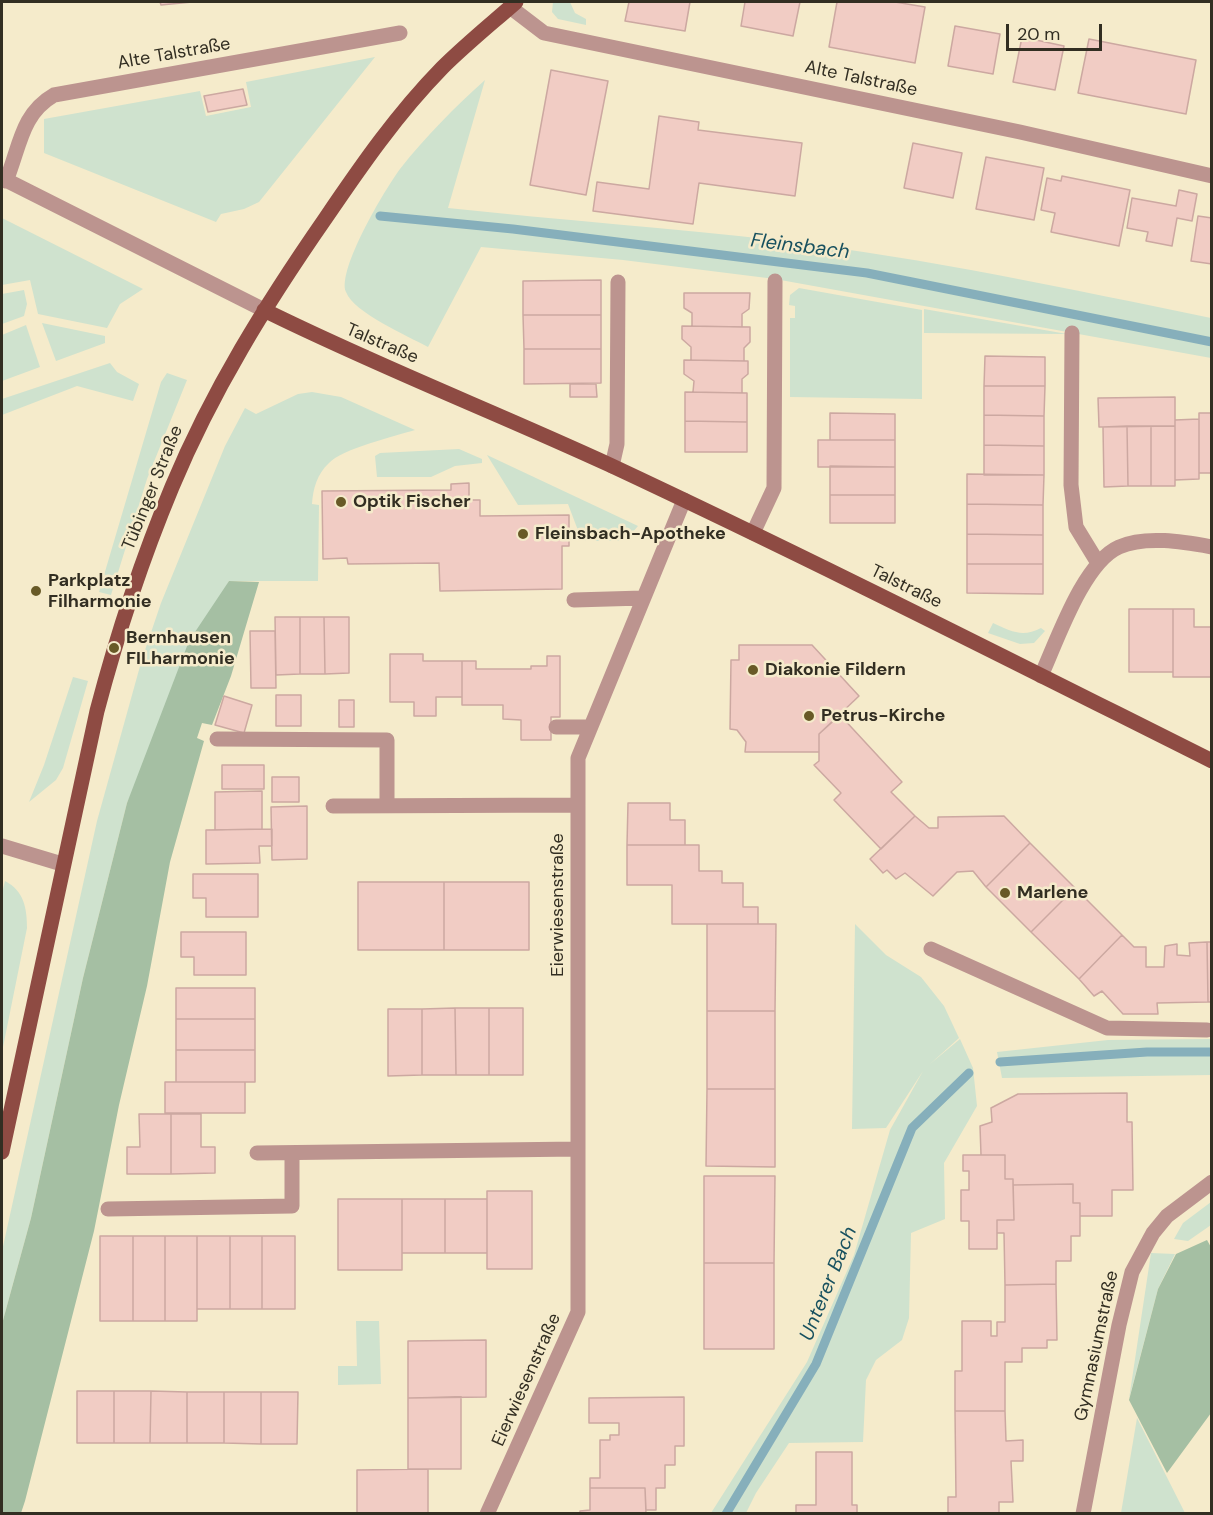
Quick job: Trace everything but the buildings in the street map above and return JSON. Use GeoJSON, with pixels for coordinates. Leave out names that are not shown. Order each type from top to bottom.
{"type":"FeatureCollection","features":[{"type":"Feature","properties":{"kind":"main road","name":"Tübinger Straße"},"geometry":{"type":"LineString","coordinates":[[2,1152],[62,864],[114,648],[153,536],[198,430],[264,310],[357,172],[396,120],[442,68],[513,4]]}},
{"type":"Feature","properties":{"kind":"main road","name":"Talstraße"},"geometry":{"type":"LineString","coordinates":[[264,310],[333,344],[509,418],[684,500],[1212,761]]}},
{"type":"Feature","properties":{"kind":"street","name":"Alte Talstraße"},"geometry":{"type":"LineString","coordinates":[[513,4],[544,33],[1031,134],[1212,176]]}},
{"type":"Feature","properties":{"kind":"street","name":"Alte Talstraße"},"geometry":{"type":"LineString","coordinates":[[4,179],[28,117],[38,104],[54,95],[400,33]]}},
{"type":"Feature","properties":{"kind":"street","name":"Talstraße"},"geometry":{"type":"LineString","coordinates":[[4,179],[264,310]]}},
{"type":"Feature","properties":{"kind":"street"},"geometry":{"type":"LineString","coordinates":[[753,533],[774,488],[775,281]]}},
{"type":"Feature","properties":{"kind":"street"},"geometry":{"type":"LineString","coordinates":[[612,466],[617,444],[618,282]]}},
{"type":"Feature","properties":{"kind":"street"},"geometry":{"type":"LineString","coordinates":[[1072,333],[1071,484],[1076,527],[1098,563]]}},
{"type":"Feature","properties":{"kind":"street","name":"Eierwiesenstraße"},"geometry":{"type":"LineString","coordinates":[[487,1514],[579,1312],[578,758],[588,727],[684,500]]}},
{"type":"Feature","properties":{"kind":"street"},"geometry":{"type":"LineString","coordinates":[[1041,676],[1078,597],[1098,563],[1120,547],[1151,542],[1212,547]]}},
{"type":"Feature","properties":{"kind":"street"},"geometry":{"type":"LineString","coordinates":[[574,600],[643,598]]}},
{"type":"Feature","properties":{"kind":"street"},"geometry":{"type":"LineString","coordinates":[[556,727],[588,727]]}},
{"type":"Feature","properties":{"kind":"street"},"geometry":{"type":"LineString","coordinates":[[217,740],[387,740],[387,806]]}},
{"type":"Feature","properties":{"kind":"street"},"geometry":{"type":"LineString","coordinates":[[333,806],[578,806]]}},
{"type":"Feature","properties":{"kind":"street"},"geometry":{"type":"LineString","coordinates":[[2,848],[62,864]]}},
{"type":"Feature","properties":{"kind":"street"},"geometry":{"type":"LineString","coordinates":[[931,949],[1107,1028],[1207,1030]]}},
{"type":"Feature","properties":{"kind":"street"},"geometry":{"type":"LineString","coordinates":[[257,1153],[578,1149]]}},
{"type":"Feature","properties":{"kind":"street"},"geometry":{"type":"LineString","coordinates":[[108,1209],[292,1206],[292,1153]]}},
{"type":"Feature","properties":{"kind":"street","name":"Gymnasiumstraße"},"geometry":{"type":"LineString","coordinates":[[1083,1514],[1119,1325],[1132,1272],[1153,1233],[1167,1216],[1212,1182]]}},
{"type":"Feature","properties":{"kind":"green space"},"geometry":{"type":"Polygon","coordinates":[[[553,2],[570,2],[575,13],[586,19],[586,25],[558,19],[552,12],[553,2]]]}},
{"type":"Feature","properties":{"kind":"green space"},"geometry":{"type":"Polygon","coordinates":[[[375,57],[259,202],[244,209],[221,214],[216,222],[44,153],[44,119],[200,91],[206,116],[251,107],[246,82],[375,57]]]}},
{"type":"Feature","properties":{"kind":"green space"},"geometry":{"type":"Polygon","coordinates":[[[485,80],[448,208],[783,241],[890,256],[1051,285],[1211,318],[1211,358],[775,279],[623,260],[481,247],[428,347],[359,308],[346,292],[345,281],[355,249],[364,230],[400,169],[441,123],[485,80]]]}},
{"type":"Feature","properties":{"kind":"green space"},"geometry":{"type":"Polygon","coordinates":[[[2,218],[143,289],[120,304],[107,328],[38,314],[30,280],[2,285],[2,218]]]}},
{"type":"Feature","properties":{"kind":"green space"},"geometry":{"type":"Polygon","coordinates":[[[799,288],[922,310],[922,399],[790,397],[790,318],[795,318],[795,306],[789,305],[790,295],[799,288]]]}},
{"type":"Feature","properties":{"kind":"green space"},"geometry":{"type":"Polygon","coordinates":[[[24,290],[27,304],[24,316],[2,324],[2,294],[24,290]]]}},
{"type":"Feature","properties":{"kind":"green space"},"geometry":{"type":"Polygon","coordinates":[[[924,309],[1067,334],[924,333],[924,309]]]}},
{"type":"Feature","properties":{"kind":"green space"},"geometry":{"type":"Polygon","coordinates":[[[42,323],[105,336],[105,343],[56,361],[42,323]]]}},
{"type":"Feature","properties":{"kind":"green space"},"geometry":{"type":"Polygon","coordinates":[[[26,325],[40,367],[2,381],[2,335],[26,325]]]}},
{"type":"Feature","properties":{"kind":"green space"},"geometry":{"type":"Polygon","coordinates":[[[110,363],[117,372],[139,384],[133,401],[77,386],[2,415],[2,399],[110,363]]]}},
{"type":"Feature","properties":{"kind":"green space"},"geometry":{"type":"Polygon","coordinates":[[[167,373],[187,380],[147,479],[111,595],[99,592],[161,382],[167,373]]]}},
{"type":"Feature","properties":{"kind":"green space"},"geometry":{"type":"Polygon","coordinates":[[[312,392],[341,397],[415,430],[345,453],[329,463],[321,472],[312,504],[319,505],[318,581],[229,581],[127,803],[83,978],[31,1218],[2,1324],[2,1251],[97,821],[142,659],[161,603],[225,446],[245,408],[256,414],[298,394],[312,392]]]}},
{"type":"Feature","properties":{"kind":"green space"},"geometry":{"type":"Polygon","coordinates":[[[459,449],[482,459],[482,463],[455,466],[431,477],[377,477],[375,456],[380,453],[459,449]]]}},
{"type":"Feature","properties":{"kind":"green space"},"geometry":{"type":"Polygon","coordinates":[[[487,455],[638,526],[625,541],[582,541],[568,504],[518,505],[487,455]]]}},
{"type":"Feature","properties":{"kind":"green space"},"geometry":{"type":"Polygon","coordinates":[[[229,581],[259,582],[231,676],[212,725],[202,723],[197,738],[204,741],[170,862],[147,986],[119,1105],[94,1231],[25,1501],[21,1513],[2,1513],[2,1324],[31,1218],[83,978],[127,803],[189,641],[229,581]]]}},
{"type":"Feature","properties":{"kind":"green space"},"geometry":{"type":"Polygon","coordinates":[[[993,623],[1022,633],[1041,628],[1045,631],[1034,643],[1020,644],[988,633],[993,623]]]}},
{"type":"Feature","properties":{"kind":"green space"},"geometry":{"type":"Polygon","coordinates":[[[73,677],[88,681],[63,768],[56,780],[29,802],[44,765],[73,677]]]}},
{"type":"Feature","properties":{"kind":"green space"},"geometry":{"type":"Polygon","coordinates":[[[5,881],[16,890],[23,901],[27,928],[2,1052],[2,893],[5,881]]]}},
{"type":"Feature","properties":{"kind":"green space"},"geometry":{"type":"Polygon","coordinates":[[[855,924],[886,955],[921,977],[944,1006],[959,1038],[930,1064],[960,1039],[973,1068],[977,1106],[944,1163],[945,1219],[911,1233],[909,1318],[902,1340],[876,1360],[866,1380],[863,1442],[789,1443],[756,1493],[746,1513],[711,1513],[807,1362],[854,1255],[890,1130],[923,1071],[886,1128],[852,1129],[855,924]]]}},
{"type":"Feature","properties":{"kind":"green space"},"geometry":{"type":"Polygon","coordinates":[[[1211,1039],[1211,1075],[1002,1078],[997,1052],[1108,1040],[1211,1039]]]}},
{"type":"Feature","properties":{"kind":"green space"},"geometry":{"type":"Polygon","coordinates":[[[1211,1202],[1211,1225],[1188,1241],[1174,1239],[1183,1223],[1211,1202]]]}},
{"type":"Feature","properties":{"kind":"green space"},"geometry":{"type":"Polygon","coordinates":[[[1207,1240],[1212,1249],[1211,1413],[1167,1473],[1129,1400],[1158,1289],[1176,1254],[1207,1240]]]}},
{"type":"Feature","properties":{"kind":"green space"},"geometry":{"type":"Polygon","coordinates":[[[1151,1253],[1175,1254],[1158,1289],[1129,1399],[1151,1253]]]}},
{"type":"Feature","properties":{"kind":"green space"},"geometry":{"type":"Polygon","coordinates":[[[356,1321],[379,1321],[381,1384],[338,1385],[338,1366],[357,1366],[356,1321]]]}},
{"type":"Feature","properties":{"kind":"green space"},"geometry":{"type":"Polygon","coordinates":[[[1137,1418],[1185,1513],[1121,1513],[1137,1418]]]}},
{"type":"Feature","properties":{"kind":"waterway","name":"Fleinsbach"},"geometry":{"type":"LineString","coordinates":[[380,216],[513,229],[867,273],[1212,342]]}},
{"type":"Feature","properties":{"kind":"waterway","name":"Unterer Bach"},"geometry":{"type":"LineString","coordinates":[[1000,1062],[1147,1052],[1212,1052]]}},
{"type":"Feature","properties":{"kind":"waterway","name":"Unterer Bach"},"geometry":{"type":"LineString","coordinates":[[726,1514],[816,1364],[912,1128],[969,1073]]}},
{"type":"Feature","properties":{"kind":"place","name":"Optik Fischer"},"geometry":{"type":"Point","coordinates":[341,502]}},
{"type":"Feature","properties":{"kind":"place","name":"Fleinsbach-Apotheke"},"geometry":{"type":"Point","coordinates":[523,534]}},
{"type":"Feature","properties":{"kind":"place","name":"Parkplatz Filharmonie"},"geometry":{"type":"Point","coordinates":[36,591]}},
{"type":"Feature","properties":{"kind":"place","name":"Bernhausen FILharmonie"},"geometry":{"type":"Point","coordinates":[114,648]}},
{"type":"Feature","properties":{"kind":"place","name":"Diakonie Fildern"},"geometry":{"type":"Point","coordinates":[753,670]}},
{"type":"Feature","properties":{"kind":"place","name":"Petrus-Kirche"},"geometry":{"type":"Point","coordinates":[809,716]}},
{"type":"Feature","properties":{"kind":"place","name":"Marlene"},"geometry":{"type":"Point","coordinates":[1005,893]}}]}
